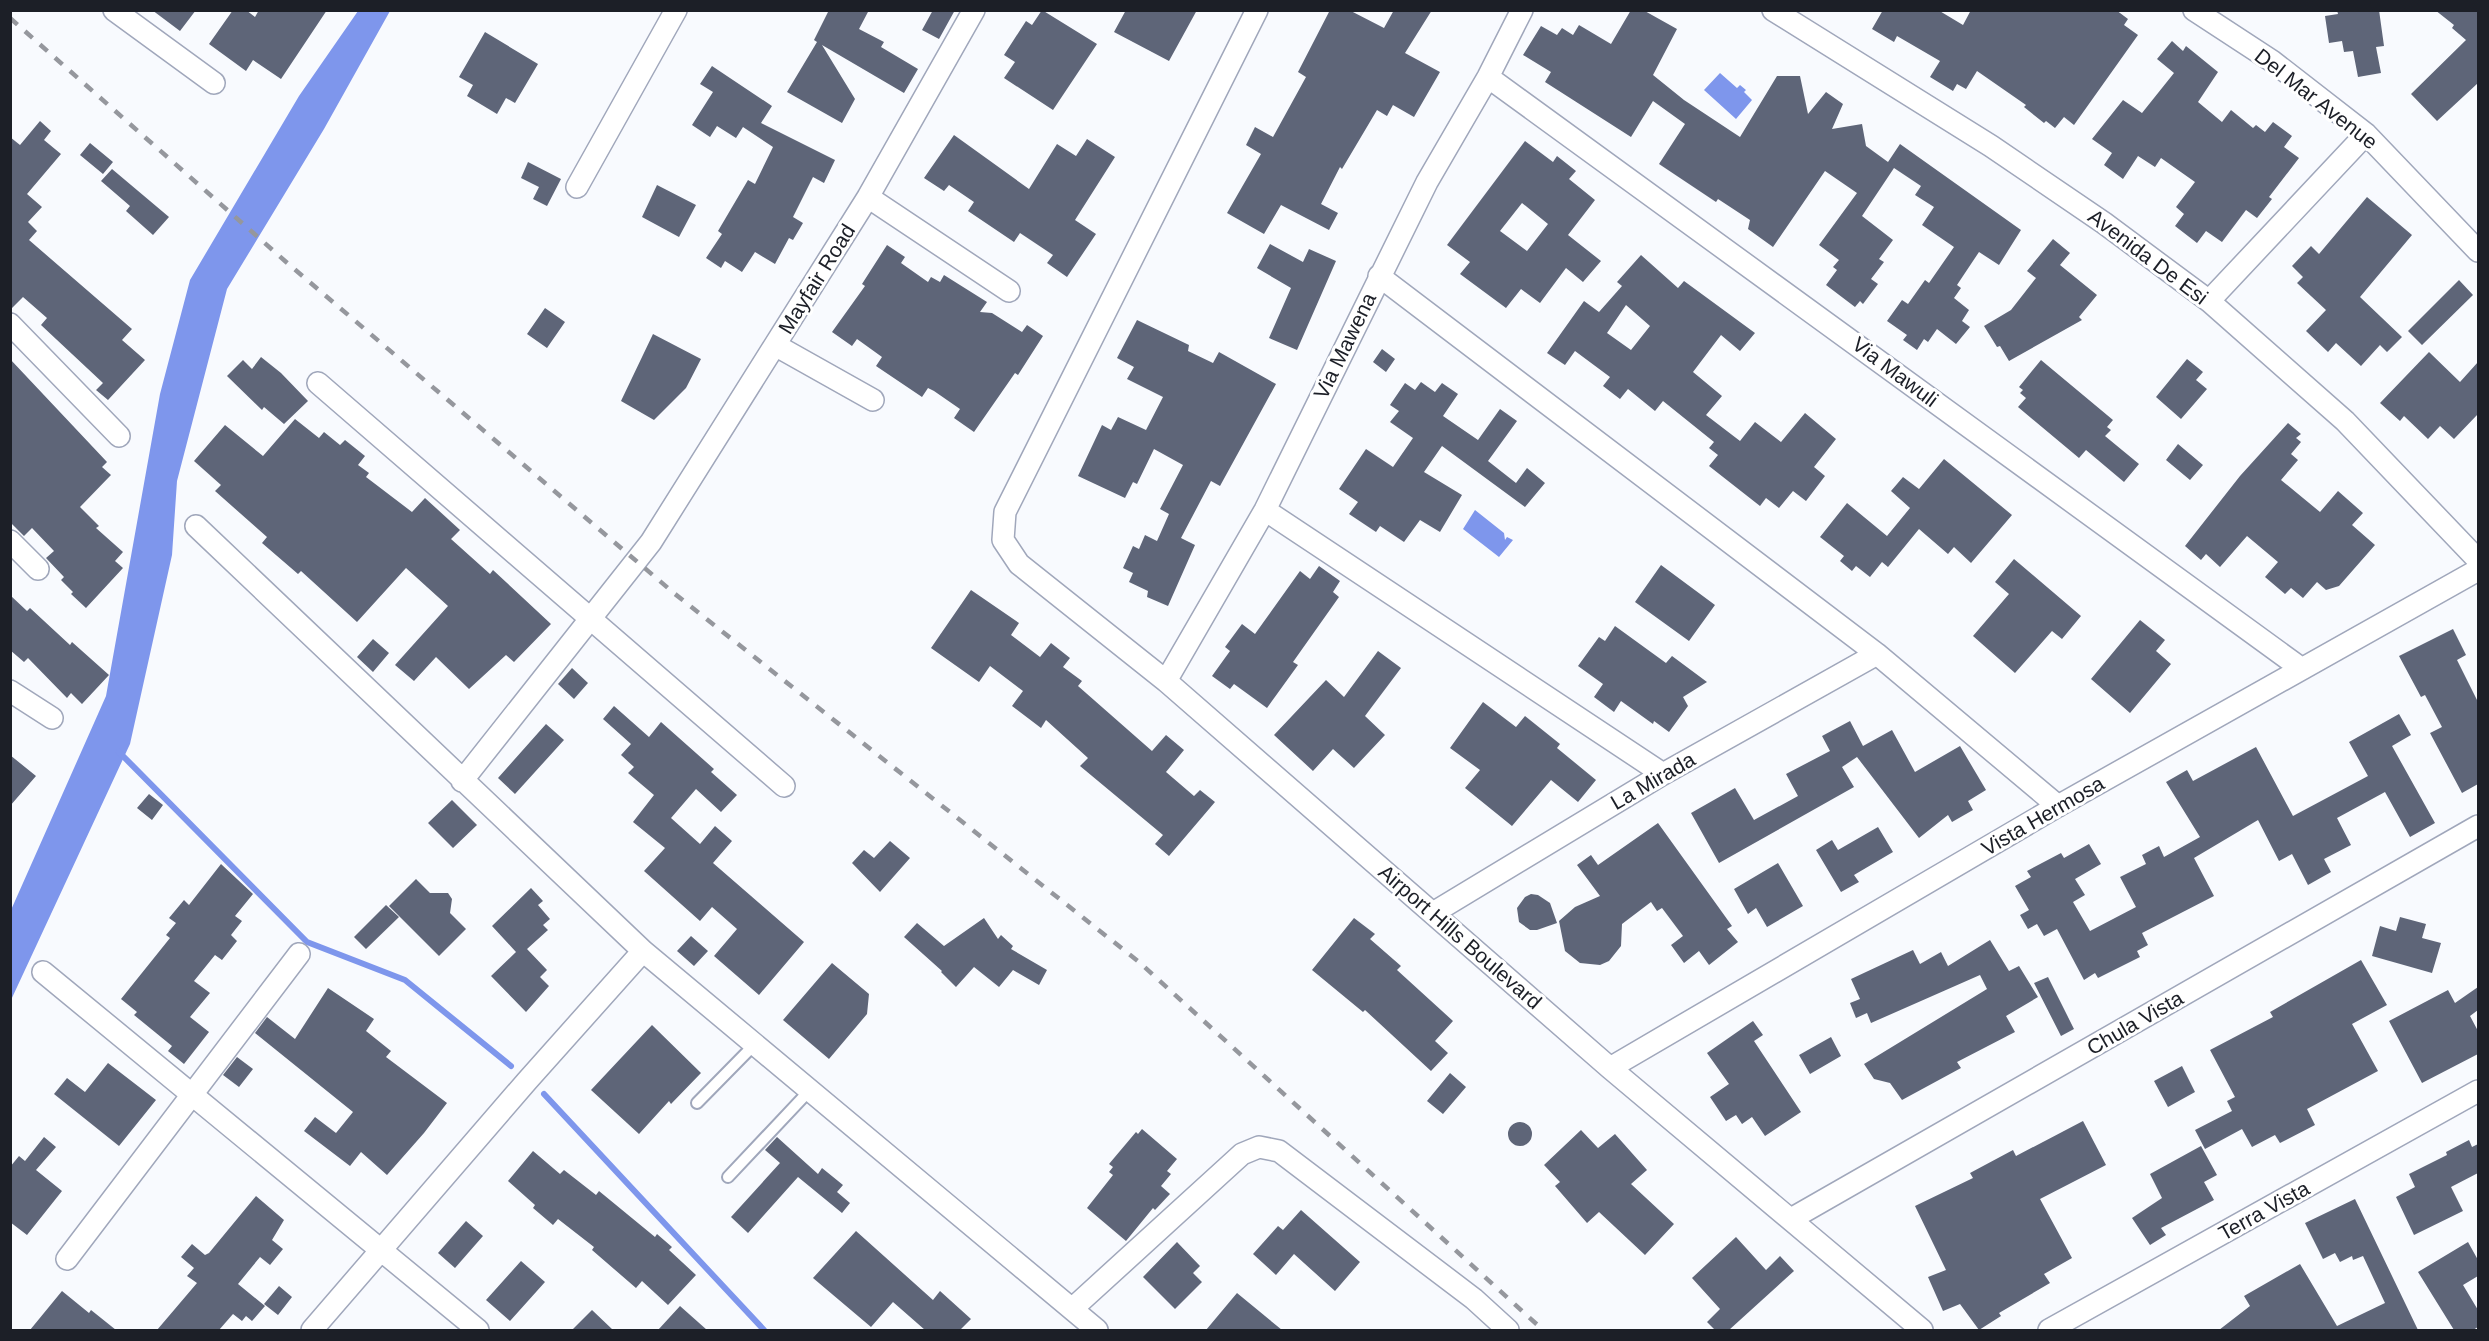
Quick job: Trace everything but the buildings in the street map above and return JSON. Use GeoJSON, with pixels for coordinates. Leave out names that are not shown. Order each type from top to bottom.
{"type":"FeatureCollection","features":[{"type":"Feature","properties":{"kind":"street"},"geometry":{"type":"LineString","coordinates":[[114,10],[214,83]]}},
{"type":"Feature","properties":{"kind":"street"},"geometry":{"type":"LineString","coordinates":[[577,187],[676,10]]}},
{"type":"Feature","properties":{"kind":"street","name":"Mayfair Road"},"geometry":{"type":"LineString","coordinates":[[462,781],[651,542],[868,197],[974,10]]}},
{"type":"Feature","properties":{"kind":"street","name":"Airport Hills Boulevard"},"geometry":{"type":"LineString","coordinates":[[1257,10],[1005,512],[1003,540],[1019,564],[1166,681],[1610,1068],[1922,1330]]}},
{"type":"Feature","properties":{"kind":"street","name":"Via Mawena"},"geometry":{"type":"LineString","coordinates":[[1166,681],[1265,510],[1427,182],[1488,77],[1522,10]]}},
{"type":"Feature","properties":{"kind":"street","name":"Avenida De Esi"},"geometry":{"type":"LineString","coordinates":[[1773,10],[1991,146],[2104,223],[2209,302],[2345,421],[2478,560]]}},
{"type":"Feature","properties":{"kind":"street","name":"Del Mar Avenue"},"geometry":{"type":"LineString","coordinates":[[2194,10],[2272,61],[2366,134],[2478,251]]}},
{"type":"Feature","properties":{"kind":"street","name":"Via Mawuli"},"geometry":{"type":"LineString","coordinates":[[1488,77],[2302,669]]}},
{"type":"Feature","properties":{"kind":"street"},"geometry":{"type":"LineString","coordinates":[[2209,302],[2366,134]]}},
{"type":"Feature","properties":{"kind":"street"},"geometry":{"type":"LineString","coordinates":[[868,197],[1010,291]]}},
{"type":"Feature","properties":{"kind":"street"},"geometry":{"type":"LineString","coordinates":[[1379,276],[1877,654],[2058,806]]}},
{"type":"Feature","properties":{"kind":"street"},"geometry":{"type":"LineString","coordinates":[[10,324],[119,436]]}},
{"type":"Feature","properties":{"kind":"street"},"geometry":{"type":"LineString","coordinates":[[775,345],[873,400]]}},
{"type":"Feature","properties":{"kind":"street"},"geometry":{"type":"LineString","coordinates":[[318,383],[784,786]]}},
{"type":"Feature","properties":{"kind":"street"},"geometry":{"type":"LineString","coordinates":[[1265,510],[1663,774]]}},
{"type":"Feature","properties":{"kind":"street"},"geometry":{"type":"LineString","coordinates":[[196,526],[643,951],[1072,1309],[1093,1329]]}},
{"type":"Feature","properties":{"kind":"street"},"geometry":{"type":"LineString","coordinates":[[10,542],[38,569]]}},
{"type":"Feature","properties":{"kind":"street","name":"Vista Hermosa"},"geometry":{"type":"LineString","coordinates":[[1610,1068],[2058,806],[2478,570]]}},
{"type":"Feature","properties":{"kind":"street","name":"La Mirada"},"geometry":{"type":"LineString","coordinates":[[1433,913],[1663,774],[1877,654]]}},
{"type":"Feature","properties":{"kind":"street"},"geometry":{"type":"LineString","coordinates":[[10,691],[52,718]]}},
{"type":"Feature","properties":{"kind":"street","name":"Chula Vista"},"geometry":{"type":"LineString","coordinates":[[1791,1219],[2478,826]]}},
{"type":"Feature","properties":{"kind":"street"},"geometry":{"type":"LineString","coordinates":[[312,1330],[527,1081],[643,951]]}},
{"type":"Feature","properties":{"kind":"street"},"geometry":{"type":"LineString","coordinates":[[67,1259],[298,954]]}},
{"type":"Feature","properties":{"kind":"street"},"geometry":{"type":"LineString","coordinates":[[43,972],[191,1097],[382,1249],[478,1330]]}},
{"type":"Feature","properties":{"kind":"street","name":"Terra Vista"},"geometry":{"type":"LineString","coordinates":[[2049,1330],[2478,1091]]}},
{"type":"Feature","properties":{"kind":"street"},"geometry":{"type":"LineString","coordinates":[[1072,1309],[1242,1154],[1259,1147],[1279,1151],[1474,1299],[1508,1330]]}},
{"type":"Feature","properties":{"kind":"lane"},"geometry":{"type":"LineString","coordinates":[[697,1103],[755,1044]]}},
{"type":"Feature","properties":{"kind":"lane"},"geometry":{"type":"LineString","coordinates":[[728,1177],[810,1090]]}},
{"type":"Feature","properties":{"kind":"water"},"geometry":{"type":"Polygon","coordinates":[[[358,11],[390,11],[324,129],[227,289],[177,481],[172,555],[130,744],[11,1000],[11,910],[106,696],[160,394],[190,280],[299,96],[358,11]]]}},
{"type":"Feature","properties":{"kind":"water"},"geometry":{"type":"Polygon","coordinates":[[[1720,73],[1737,88],[1740,85],[1746,90],[1744,92],[1752,100],[1736,119],[1704,90],[1720,73]]]}},
{"type":"Feature","properties":{"kind":"water"},"geometry":{"type":"Polygon","coordinates":[[[1475,510],[1504,533],[1505,540],[1507,537],[1513,540],[1499,557],[1463,529],[1475,510]]]}},
{"type":"Feature","properties":{"kind":"waterway"},"geometry":{"type":"LineString","coordinates":[[119,752],[307,942],[405,980],[511,1066]]}},
{"type":"Feature","properties":{"kind":"waterway"},"geometry":{"type":"LineString","coordinates":[[544,1094],[764,1330]]}},
{"type":"Feature","properties":{"kind":"railway"},"geometry":{"type":"LineString","coordinates":[[10,18],[285,261],[675,594],[1139,962],[1543,1330]]}}]}
